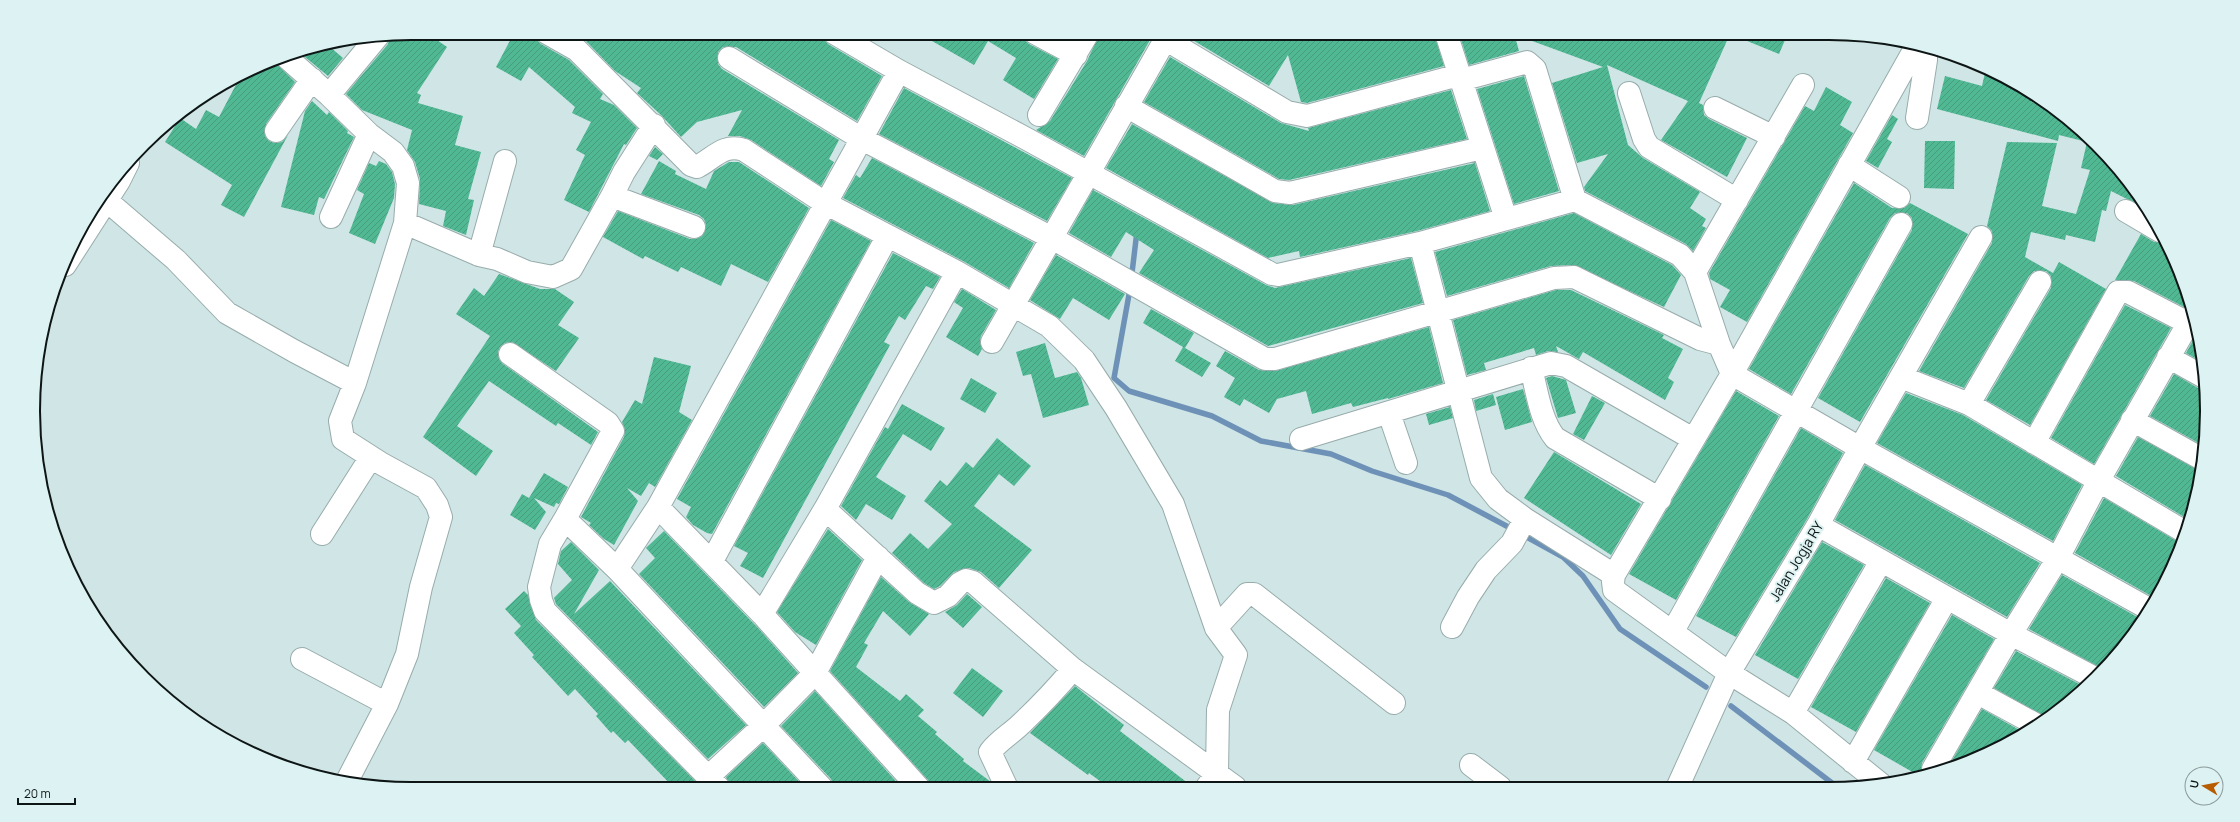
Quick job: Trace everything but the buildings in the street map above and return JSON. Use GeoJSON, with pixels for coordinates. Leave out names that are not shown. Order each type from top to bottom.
{"type":"FeatureCollection","features":[{"type":"Feature","properties":{"kind":"street"},"geometry":{"type":"LineString","coordinates":[[559,40],[577,50],[654,125],[691,165],[697,167],[725,149],[735,147],[744,150],[825,203],[887,237],[957,272],[1049,326],[1084,360],[1116,408],[1173,504],[1216,628],[1236,655],[1218,710],[1212,780]]}},
{"type":"Feature","properties":{"kind":"street"},"geometry":{"type":"LineString","coordinates":[[846,40],[899,71],[1272,274],[1278,275],[1420,243],[1575,200],[1680,255],[1695,272],[1719,344],[1732,374],[1797,410],[1860,448],[2144,606]]}},
{"type":"Feature","properties":{"kind":"street"},"geometry":{"type":"LineString","coordinates":[[1048,40],[1076,55]]}},
{"type":"Feature","properties":{"kind":"street"},"geometry":{"type":"LineString","coordinates":[[1039,115],[1084,40]]}},
{"type":"Feature","properties":{"kind":"street"},"geometry":{"type":"LineString","coordinates":[[992,342],[1052,238],[1087,173],[1165,40]]}},
{"type":"Feature","properties":{"kind":"street"},"geometry":{"type":"LineString","coordinates":[[1173,40],[1287,112],[1307,116],[1527,62],[1535,69],[1575,200]]}},
{"type":"Feature","properties":{"kind":"street"},"geometry":{"type":"LineString","coordinates":[[1448,40],[1506,219]]}},
{"type":"Feature","properties":{"kind":"street"},"geometry":{"type":"LineString","coordinates":[[330,95],[373,42]]}},
{"type":"Feature","properties":{"kind":"street"},"geometry":{"type":"LineString","coordinates":[[1875,779],[1793,713],[1729,673],[1673,631],[1614,590],[1612,582],[1614,575],[1732,374],[1914,50]]}},
{"type":"Feature","properties":{"kind":"street"},"geometry":{"type":"LineString","coordinates":[[1917,118],[1926,53]]}},
{"type":"Feature","properties":{"kind":"street"},"geometry":{"type":"LineString","coordinates":[[728,58],[862,139],[1052,238],[1265,359],[1275,359],[1436,311],[1554,278],[1574,277],[1700,339],[1719,344]]}},
{"type":"Feature","properties":{"kind":"street"},"geometry":{"type":"LineString","coordinates":[[290,61],[330,95],[369,134],[393,152],[403,166],[408,184],[405,223],[355,383],[340,421],[341,431],[343,439],[371,457],[426,488],[437,505],[441,517],[421,587],[407,654],[387,704],[349,777]]}},
{"type":"Feature","properties":{"kind":"street"},"geometry":{"type":"LineString","coordinates":[[617,569],[658,507],[899,71]]}},
{"type":"Feature","properties":{"kind":"street"},"geometry":{"type":"LineString","coordinates":[[276,131],[312,79]]}},
{"type":"Feature","properties":{"kind":"street"},"geometry":{"type":"LineString","coordinates":[[1695,272],[1803,85]]}},
{"type":"Feature","properties":{"kind":"street"},"geometry":{"type":"LineString","coordinates":[[1629,93],[1644,139],[1649,147],[1737,200]]}},
{"type":"Feature","properties":{"kind":"street"},"geometry":{"type":"LineString","coordinates":[[1126,106],[1274,191],[1282,193],[1290,193],[1482,148]]}},
{"type":"Feature","properties":{"kind":"street"},"geometry":{"type":"LineString","coordinates":[[1715,108],[1774,137]]}},
{"type":"Feature","properties":{"kind":"street"},"geometry":{"type":"LineString","coordinates":[[405,223],[479,255],[497,259],[538,275],[553,277],[561,274],[571,269],[624,172],[654,125]]}},
{"type":"Feature","properties":{"kind":"street"},"geometry":{"type":"LineString","coordinates":[[331,218],[369,134]]}},
{"type":"Feature","properties":{"kind":"street"},"geometry":{"type":"LineString","coordinates":[[479,255],[505,161]]}},
{"type":"Feature","properties":{"kind":"street"},"geometry":{"type":"LineString","coordinates":[[1849,165],[1899,197]]}},
{"type":"Feature","properties":{"kind":"street"},"geometry":{"type":"LineString","coordinates":[[612,196],[694,227]]}},
{"type":"Feature","properties":{"kind":"street"},"geometry":{"type":"LineString","coordinates":[[106,200],[176,260],[227,313],[355,383]]}},
{"type":"Feature","properties":{"kind":"street"},"geometry":{"type":"LineString","coordinates":[[82,239],[103,206]]}},
{"type":"Feature","properties":{"kind":"street"},"geometry":{"type":"LineString","coordinates":[[2126,211],[2149,225]]}},
{"type":"Feature","properties":{"kind":"street"},"geometry":{"type":"LineString","coordinates":[[1673,631],[1901,224]]}},
{"type":"Feature","properties":{"kind":"street"},"geometry":{"type":"LineString","coordinates":[[712,561],[887,237]]}},
{"type":"Feature","properties":{"kind":"street","name":"Jalan Jogja RY"},"geometry":{"type":"LineString","coordinates":[[1680,782],[1729,673],[1818,525],[1860,448],[1981,237]]}},
{"type":"Feature","properties":{"kind":"street"},"geometry":{"type":"LineString","coordinates":[[1420,243],[1436,311],[1481,478],[1520,528],[1614,575]]}},
{"type":"Feature","properties":{"kind":"street"},"geometry":{"type":"LineString","coordinates":[[762,614],[825,509],[957,272]]}},
{"type":"Feature","properties":{"kind":"street"},"geometry":{"type":"LineString","coordinates":[[1970,404],[2040,282]]}},
{"type":"Feature","properties":{"kind":"street"},"geometry":{"type":"LineString","coordinates":[[2034,443],[2118,292],[2128,292],[2188,318]]}},
{"type":"Feature","properties":{"kind":"street"},"geometry":{"type":"LineString","coordinates":[[1935,766],[2011,634],[2058,558],[2132,420],[2189,321]]}},
{"type":"Feature","properties":{"kind":"street"},"geometry":{"type":"LineString","coordinates":[[510,354],[608,424],[613,431],[566,519],[550,544],[539,587],[541,600],[545,611],[713,782]]}},
{"type":"Feature","properties":{"kind":"street"},"geometry":{"type":"LineString","coordinates":[[2168,357],[2198,374]]}},
{"type":"Feature","properties":{"kind":"street"},"geometry":{"type":"LineString","coordinates":[[1301,439],[1551,363],[1566,366],[1693,439]]}},
{"type":"Feature","properties":{"kind":"street"},"geometry":{"type":"LineString","coordinates":[[1531,368],[1543,416],[1549,430],[1555,438],[1660,498]]}},
{"type":"Feature","properties":{"kind":"street"},"geometry":{"type":"LineString","coordinates":[[1901,377],[1970,404],[2180,529]]}},
{"type":"Feature","properties":{"kind":"street"},"geometry":{"type":"LineString","coordinates":[[1389,413],[1406,463]]}},
{"type":"Feature","properties":{"kind":"street"},"geometry":{"type":"LineString","coordinates":[[2132,420],[2197,456]]}},
{"type":"Feature","properties":{"kind":"street"},"geometry":{"type":"LineString","coordinates":[[322,534],[371,457]]}},
{"type":"Feature","properties":{"kind":"street"},"geometry":{"type":"LineString","coordinates":[[658,507],[762,614],[914,782]]}},
{"type":"Feature","properties":{"kind":"street"},"geometry":{"type":"LineString","coordinates":[[825,509],[917,593],[934,603],[948,596],[960,583],[966,580],[973,582],[1073,669],[1212,780]]}},
{"type":"Feature","properties":{"kind":"street"},"geometry":{"type":"LineString","coordinates":[[566,519],[617,569],[816,782]]}},
{"type":"Feature","properties":{"kind":"street"},"geometry":{"type":"LineString","coordinates":[[1818,525],[2011,634],[2089,675]]}},
{"type":"Feature","properties":{"kind":"street"},"geometry":{"type":"LineString","coordinates":[[1452,627],[1471,591],[1520,528]]}},
{"type":"Feature","properties":{"kind":"street"},"geometry":{"type":"LineString","coordinates":[[715,782],[763,726],[816,673],[878,557]]}},
{"type":"Feature","properties":{"kind":"street"},"geometry":{"type":"LineString","coordinates":[[1793,713],[1881,561]]}},
{"type":"Feature","properties":{"kind":"street"},"geometry":{"type":"LineString","coordinates":[[1216,628],[1247,594],[1254,594],[1394,703]]}},
{"type":"Feature","properties":{"kind":"street"},"geometry":{"type":"LineString","coordinates":[[1853,762],[1947,598]]}},
{"type":"Feature","properties":{"kind":"street"},"geometry":{"type":"LineString","coordinates":[[302,659],[387,704]]}},
{"type":"Feature","properties":{"kind":"street"},"geometry":{"type":"LineString","coordinates":[[1004,782],[990,752],[999,742],[1021,725],[1040,706],[1073,669]]}},
{"type":"Feature","properties":{"kind":"street"},"geometry":{"type":"LineString","coordinates":[[1978,693],[2031,722]]}},
{"type":"Feature","properties":{"kind":"street"},"geometry":{"type":"LineString","coordinates":[[1471,765],[1493,782]]}},
{"type":"Feature","properties":{"kind":"waterway"},"geometry":{"type":"LineString","coordinates":[[1132,273],[1137,231]]}},
{"type":"Feature","properties":{"kind":"waterway"},"geometry":{"type":"LineString","coordinates":[[1130,289],[1114,378],[1129,391],[1212,416],[1261,441],[1331,454],[1372,471],[1448,495],[1514,530]]}},
{"type":"Feature","properties":{"kind":"waterway"},"geometry":{"type":"LineString","coordinates":[[1521,534],[1563,557],[1583,576],[1620,629],[1706,687]]}},
{"type":"Feature","properties":{"kind":"waterway"},"geometry":{"type":"LineString","coordinates":[[1731,706],[1831,782]]}}]}
